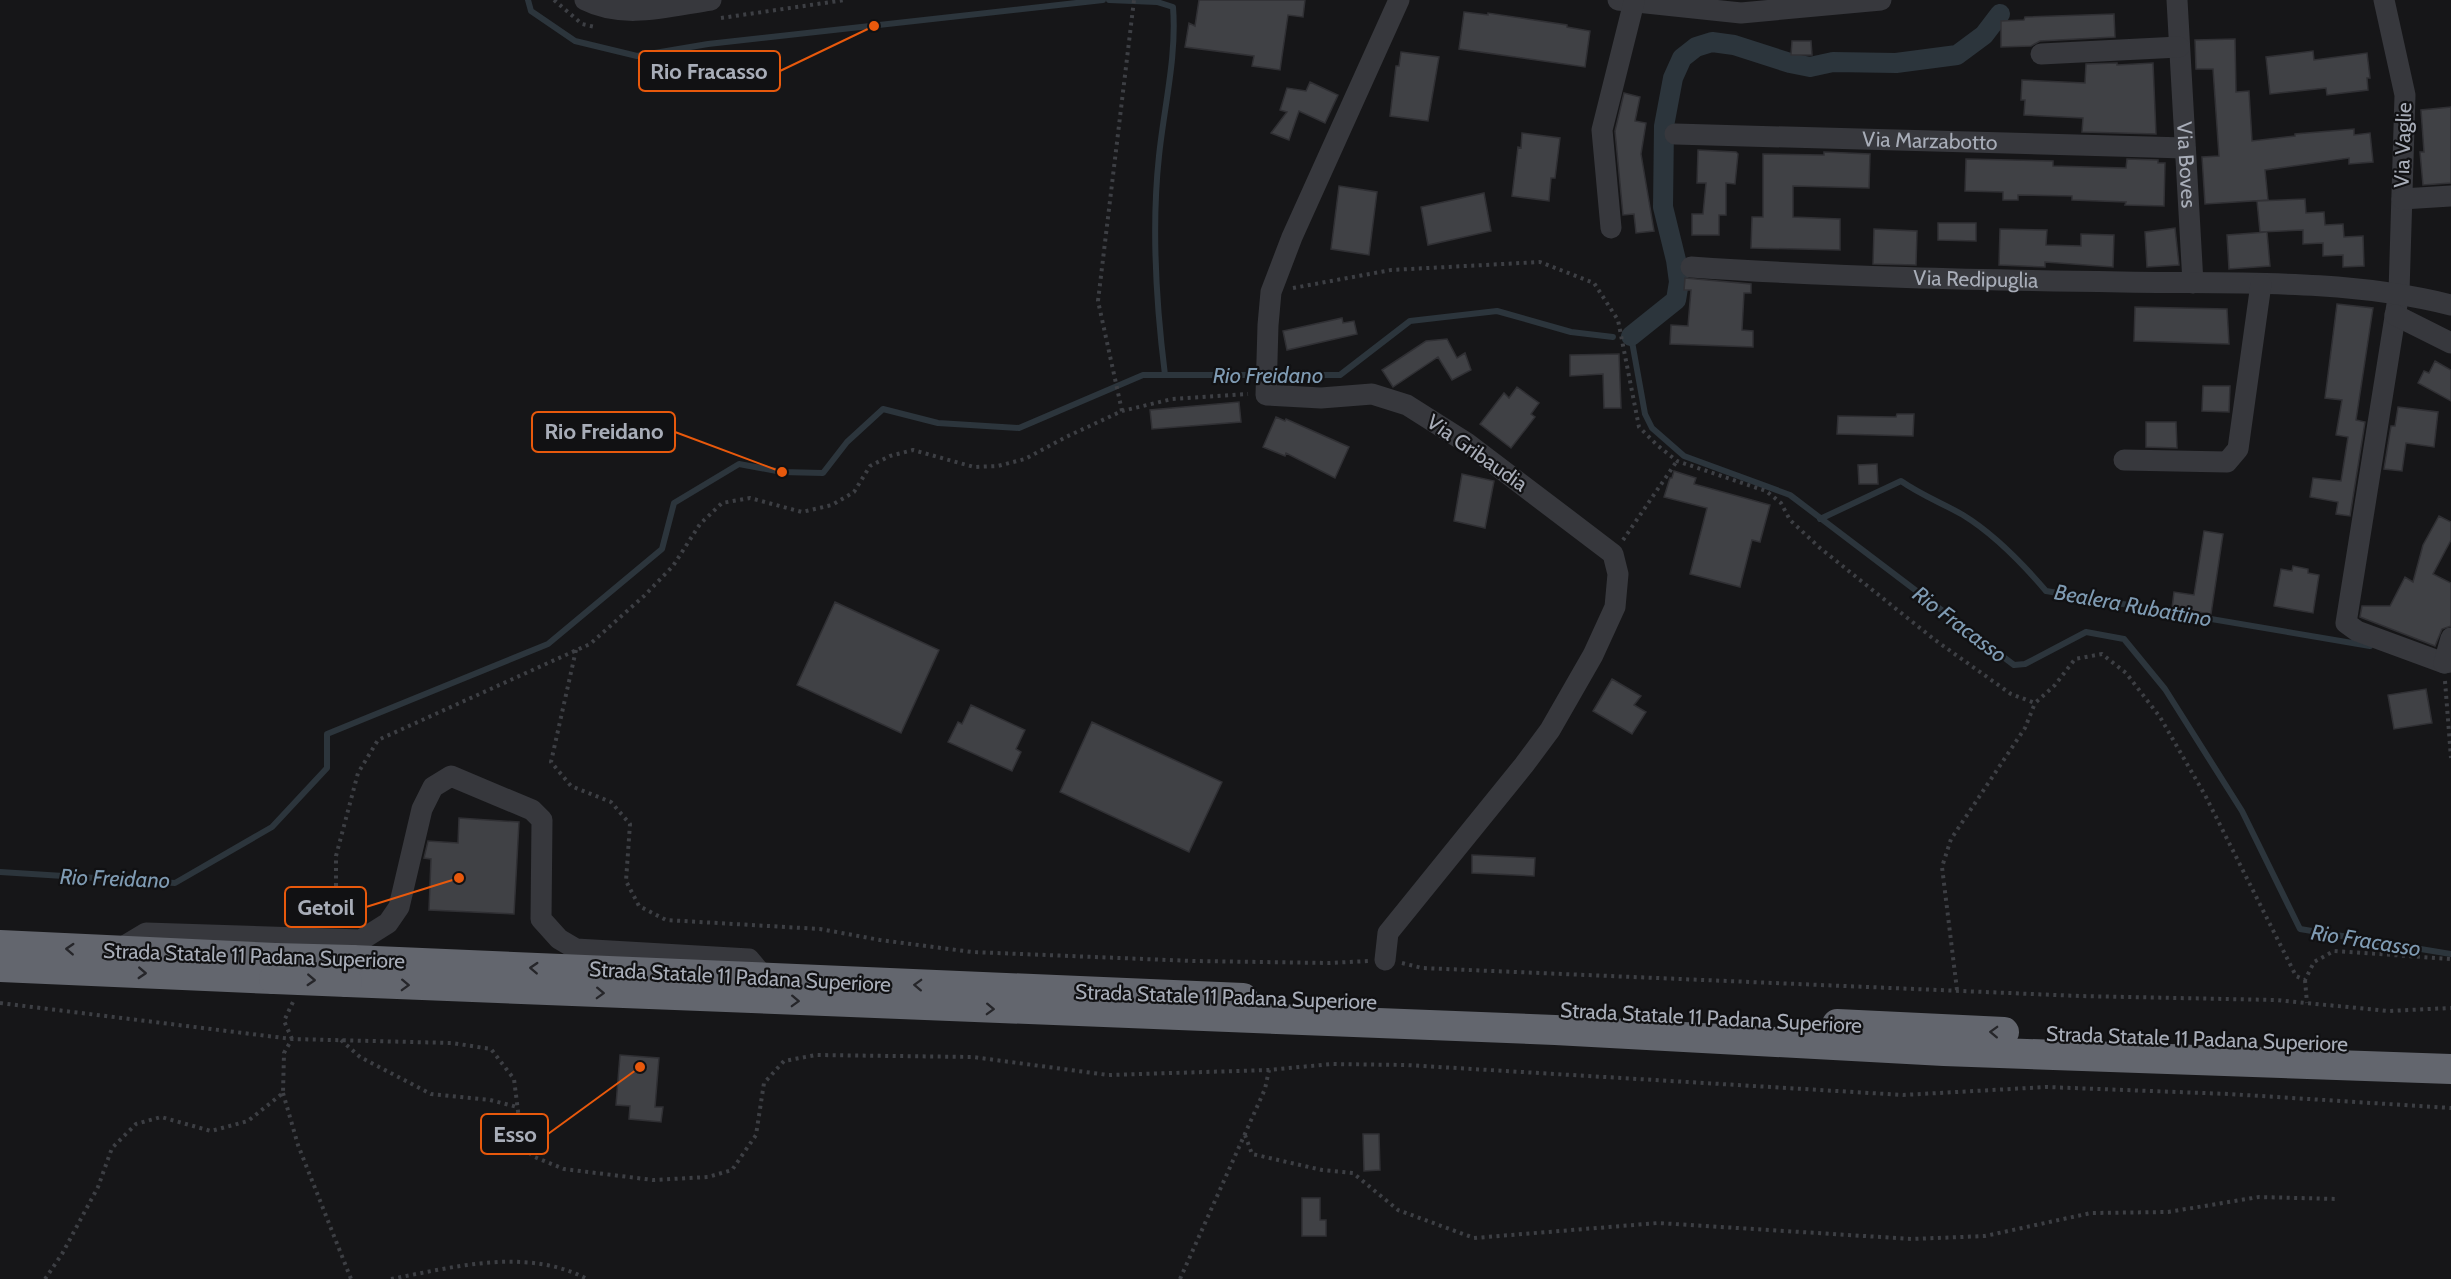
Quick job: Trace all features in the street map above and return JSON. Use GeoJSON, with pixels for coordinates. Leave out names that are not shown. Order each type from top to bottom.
{"type":"FeatureCollection","features":[{"type":"Feature","properties":{"kind":"highway","name":"Strada Statale 11 Padana Superiore"},"geometry":{"type":"LineString","coordinates":[[0,945],[116,951],[282,977]]}},
{"type":"Feature","properties":{"kind":"highway","name":"Strada Statale 11 Padana Superiore"},"geometry":{"type":"LineString","coordinates":[[0,967],[282,977],[349,971],[765,978],[1554,1010],[1946,1030],[2451,1049]]}},
{"type":"Feature","properties":{"kind":"highway","name":"Strada Statale 11 Padana Superiore"},"geometry":{"type":"LineString","coordinates":[[349,971],[1944,1051],[2451,1069]]}},
{"type":"Feature","properties":{"kind":"street"},"geometry":{"type":"LineString","coordinates":[[585,0],[610,10],[636,11],[711,0]]}},
{"type":"Feature","properties":{"kind":"street"},"geometry":{"type":"LineString","coordinates":[[1266,382],[1271,291],[1292,237],[1399,0]]}},
{"type":"Feature","properties":{"kind":"street"},"geometry":{"type":"LineString","coordinates":[[1611,228],[1602,130],[1626,1],[1741,13],[1881,0]]}},
{"type":"Feature","properties":{"kind":"street","name":"Via Boves"},"geometry":{"type":"LineString","coordinates":[[2177,0],[2193,283]]}},
{"type":"Feature","properties":{"kind":"street","name":"Via Vaglie"},"geometry":{"type":"LineString","coordinates":[[2384,0],[2405,95],[2399,292],[2346,623],[2357,631],[2446,666]]}},
{"type":"Feature","properties":{"kind":"street"},"geometry":{"type":"LineString","coordinates":[[2041,54],[2180,47]]}},
{"type":"Feature","properties":{"kind":"street","name":"Via Marzabotto"},"geometry":{"type":"LineString","coordinates":[[1675,134],[2185,148]]}},
{"type":"Feature","properties":{"kind":"street"},"geometry":{"type":"LineString","coordinates":[[2402,199],[2451,196]]}},
{"type":"Feature","properties":{"kind":"street","name":"Via Redipuglia"},"geometry":{"type":"LineString","coordinates":[[1691,267],[1782,273],[2261,284],[2399,292],[2451,305]]}},
{"type":"Feature","properties":{"kind":"street"},"geometry":{"type":"LineString","coordinates":[[2124,460],[2227,462],[2238,449],[2261,284]]}},
{"type":"Feature","properties":{"kind":"street"},"geometry":{"type":"LineString","coordinates":[[2395,315],[2451,343]]}},
{"type":"Feature","properties":{"kind":"street","name":"Via Gribaudia"},"geometry":{"type":"LineString","coordinates":[[1266,382],[1321,398],[1372,394],[1407,405],[1467,443],[1613,554]]}},
{"type":"Feature","properties":{"kind":"street"},"geometry":{"type":"LineString","coordinates":[[1385,960],[1388,933],[1550,730],[1593,655],[1615,607],[1618,574],[1613,554]]}},
{"type":"Feature","properties":{"kind":"street"},"geometry":{"type":"LineString","coordinates":[[2446,666],[2451,638]]}},
{"type":"Feature","properties":{"kind":"street"},"geometry":{"type":"LineString","coordinates":[[116,951],[146,933],[361,940],[388,923],[399,907],[422,809],[433,787],[451,776],[532,810],[542,820],[541,919],[559,939],[576,949],[749,959],[765,978]]}},
{"type":"Feature","properties":{"kind":"path"},"geometry":{"type":"LineString","coordinates":[[1122,411],[1098,301],[1134,0]]}},
{"type":"Feature","properties":{"kind":"path"},"geometry":{"type":"LineString","coordinates":[[1271,291],[1391,270],[1540,262],[1594,283],[1618,320],[1639,426],[1677,461],[1766,491],[1781,502],[1790,520],[1820,548],[1935,640],[2011,694],[2034,703]]}},
{"type":"Feature","properties":{"kind":"path"},"geometry":{"type":"LineString","coordinates":[[347,928],[336,897],[336,856],[358,773],[378,740],[590,644],[644,596],[673,566],[700,524],[722,503],[750,498],[802,512],[832,506],[854,492],[870,466],[890,456],[913,450],[974,467],[998,466],[1025,459],[1122,411],[1172,399],[1245,394],[1266,382]]}},
{"type":"Feature","properties":{"kind":"path"},"geometry":{"type":"LineString","coordinates":[[1613,554],[1677,461]]}},
{"type":"Feature","properties":{"kind":"path"},"geometry":{"type":"LineString","coordinates":[[1957,990],[1942,867],[1951,839],[2025,728],[2034,703],[2055,685],[2075,659],[2102,654],[2126,674],[2160,717],[2205,795],[2296,976],[2305,980]]}},
{"type":"Feature","properties":{"kind":"path"},"geometry":{"type":"LineString","coordinates":[[2446,666],[2451,758]]}},
{"type":"Feature","properties":{"kind":"path"},"geometry":{"type":"LineString","coordinates":[[2307,1003],[2305,980],[2314,962],[2334,951],[2399,953],[2451,959]]}},
{"type":"Feature","properties":{"kind":"path"},"geometry":{"type":"LineString","coordinates":[[282,977],[284,1021],[292,1039]]}},
{"type":"Feature","properties":{"kind":"path"},"geometry":{"type":"LineString","coordinates":[[0,1004],[292,1039],[452,1043],[491,1049],[514,1079],[520,1135],[532,1156],[564,1169],[653,1180],[708,1177],[732,1170],[756,1135],[764,1083],[784,1061],[816,1055],[973,1057],[1108,1076],[1269,1070],[1331,1064],[1406,1065],[1903,1095],[2046,1087],[2241,1095],[2451,1108]]}},
{"type":"Feature","properties":{"kind":"path"},"geometry":{"type":"LineString","coordinates":[[292,1039],[284,1053],[284,1093],[298,1145],[351,1279]]}},
{"type":"Feature","properties":{"kind":"path"},"geometry":{"type":"LineString","coordinates":[[341,1040],[360,1057],[431,1094],[481,1099],[517,1107]]}},
{"type":"Feature","properties":{"kind":"path"},"geometry":{"type":"LineString","coordinates":[[1180,1279],[1265,1089],[1269,1070]]}},
{"type":"Feature","properties":{"kind":"path"},"geometry":{"type":"LineString","coordinates":[[45,1279],[62,1254],[98,1187],[112,1148],[136,1124],[161,1117],[211,1131],[248,1121],[284,1093]]}},
{"type":"Feature","properties":{"kind":"path"},"geometry":{"type":"LineString","coordinates":[[1245,1135],[1252,1155],[1322,1170],[1353,1173],[1398,1210],[1474,1238],[1658,1223],[1912,1239],[1985,1236],[2091,1213],[2168,1212],[2259,1197],[2339,1199]]}},
{"type":"Feature","properties":{"kind":"path"},"geometry":{"type":"LineString","coordinates":[[392,1279],[466,1265],[517,1261],[569,1269],[587,1279]]}},
{"type":"Feature","properties":{"kind":"building"},"geometry":{"type":"Polygon","coordinates":[[[1199,0],[1305,0],[1303,17],[1288,15],[1280,70],[1252,66],[1254,56],[1185,47],[1189,23],[1195,26],[1199,0]]]}},
{"type":"Feature","properties":{"kind":"building"},"geometry":{"type":"Polygon","coordinates":[[[1464,12],[1488,15],[1488,13],[1567,25],[1567,27],[1590,31],[1585,67],[1459,49],[1464,12]]]}},
{"type":"Feature","properties":{"kind":"building"},"geometry":{"type":"Polygon","coordinates":[[[2114,14],[2115,37],[2040,41],[2031,46],[2001,47],[2001,21],[2024,20],[2025,17],[2114,14]]]}},
{"type":"Feature","properties":{"kind":"building"},"geometry":{"type":"Polygon","coordinates":[[[2235,39],[2236,92],[2249,91],[2252,141],[2295,136],[2295,134],[2354,129],[2354,135],[2370,133],[2373,162],[2349,164],[2349,158],[2265,170],[2268,200],[2205,204],[2202,157],[2219,156],[2213,69],[2196,69],[2195,40],[2235,39]]]}},
{"type":"Feature","properties":{"kind":"building"},"geometry":{"type":"Polygon","coordinates":[[[1792,41],[1811,41],[1812,55],[1791,55],[1792,41]]]}},
{"type":"Feature","properties":{"kind":"building"},"geometry":{"type":"Polygon","coordinates":[[[2313,51],[2314,60],[2367,53],[2370,78],[2367,78],[2368,90],[2327,95],[2326,88],[2270,94],[2266,57],[2313,51]]]}},
{"type":"Feature","properties":{"kind":"building"},"geometry":{"type":"Polygon","coordinates":[[[1401,52],[1439,57],[1428,121],[1390,116],[1396,66],[1399,66],[1401,52]]]}},
{"type":"Feature","properties":{"kind":"building"},"geometry":{"type":"Polygon","coordinates":[[[2117,63],[2117,65],[2153,63],[2156,134],[2082,132],[2083,118],[2024,115],[2025,100],[2021,100],[2022,80],[2085,83],[2086,64],[2117,63]]]}},
{"type":"Feature","properties":{"kind":"building"},"geometry":{"type":"Polygon","coordinates":[[[1310,82],[1338,95],[1325,123],[1299,111],[1289,140],[1271,133],[1287,112],[1280,110],[1287,88],[1306,91],[1310,82]]]}},
{"type":"Feature","properties":{"kind":"building"},"geometry":{"type":"Polygon","coordinates":[[[1624,93],[1640,97],[1635,121],[1646,123],[1641,154],[1654,231],[1636,233],[1634,214],[1623,215],[1615,131],[1624,93]]]}},
{"type":"Feature","properties":{"kind":"building"},"geometry":{"type":"Polygon","coordinates":[[[2451,107],[2451,183],[2423,185],[2420,152],[2424,152],[2421,110],[2451,107]]]}},
{"type":"Feature","properties":{"kind":"building"},"geometry":{"type":"Polygon","coordinates":[[[1522,133],[1560,138],[1555,178],[1551,178],[1549,201],[1512,196],[1522,133]]]}},
{"type":"Feature","properties":{"kind":"building"},"geometry":{"type":"Polygon","coordinates":[[[1698,150],[1738,154],[1735,184],[1726,183],[1726,215],[1719,215],[1719,235],[1692,235],[1692,214],[1703,214],[1706,183],[1697,183],[1698,150]]]}},
{"type":"Feature","properties":{"kind":"building"},"geometry":{"type":"Polygon","coordinates":[[[1824,152],[1870,154],[1869,188],[1793,186],[1793,217],[1840,219],[1840,250],[1751,248],[1752,217],[1763,217],[1763,154],[1824,155],[1824,152]]]}},
{"type":"Feature","properties":{"kind":"building"},"geometry":{"type":"Polygon","coordinates":[[[1966,159],[2053,161],[2053,166],[2126,168],[2127,159],[2158,160],[2158,163],[2165,163],[2164,206],[2072,200],[2072,196],[2018,195],[2018,200],[2003,200],[2003,192],[1965,191],[1966,159]]]}},
{"type":"Feature","properties":{"kind":"building"},"geometry":{"type":"Polygon","coordinates":[[[1339,186],[1377,192],[1369,255],[1331,249],[1339,186]]]}},
{"type":"Feature","properties":{"kind":"building"},"geometry":{"type":"Polygon","coordinates":[[[1484,193],[1491,231],[1428,245],[1421,207],[1484,193]]]}},
{"type":"Feature","properties":{"kind":"building"},"geometry":{"type":"Polygon","coordinates":[[[2305,199],[2306,213],[2324,212],[2325,225],[2343,224],[2344,237],[2363,236],[2364,266],[2343,267],[2343,255],[2323,256],[2323,243],[2303,244],[2303,230],[2260,232],[2257,201],[2305,199]]]}},
{"type":"Feature","properties":{"kind":"building"},"geometry":{"type":"Polygon","coordinates":[[[1938,223],[1976,223],[1976,241],[1938,240],[1938,223]]]}},
{"type":"Feature","properties":{"kind":"building"},"geometry":{"type":"Polygon","coordinates":[[[2175,228],[2179,265],[2147,267],[2145,232],[2175,228]]]}},
{"type":"Feature","properties":{"kind":"building"},"geometry":{"type":"Polygon","coordinates":[[[1874,229],[1917,231],[1916,265],[1873,264],[1874,229]]]}},
{"type":"Feature","properties":{"kind":"building"},"geometry":{"type":"Polygon","coordinates":[[[2000,229],[2047,230],[2046,245],[2081,246],[2081,234],[2114,235],[2113,267],[2045,262],[2045,267],[1999,265],[2000,229]]]}},
{"type":"Feature","properties":{"kind":"building"},"geometry":{"type":"Polygon","coordinates":[[[2267,232],[2270,266],[2229,269],[2227,235],[2267,232]]]}},
{"type":"Feature","properties":{"kind":"building"},"geometry":{"type":"Polygon","coordinates":[[[1685,278],[1751,284],[1751,293],[1744,293],[1742,330],[1753,331],[1753,347],[1670,344],[1671,325],[1688,326],[1691,290],[1684,290],[1685,278]]]}},
{"type":"Feature","properties":{"kind":"building"},"geometry":{"type":"Polygon","coordinates":[[[2337,304],[2373,308],[2356,420],[2365,422],[2350,516],[2336,514],[2338,502],[2310,497],[2313,478],[2341,481],[2348,437],[2336,435],[2342,400],[2325,398],[2337,304]]]}},
{"type":"Feature","properties":{"kind":"building"},"geometry":{"type":"Polygon","coordinates":[[[2135,307],[2227,309],[2229,344],[2134,341],[2135,307]]]}},
{"type":"Feature","properties":{"kind":"building"},"geometry":{"type":"Polygon","coordinates":[[[1342,318],[1343,323],[1354,321],[1357,334],[1287,350],[1283,331],[1342,318]]]}},
{"type":"Feature","properties":{"kind":"building"},"geometry":{"type":"Polygon","coordinates":[[[1447,339],[1457,358],[1465,353],[1471,370],[1452,380],[1438,357],[1393,387],[1382,370],[1426,341],[1447,339]]]}},
{"type":"Feature","properties":{"kind":"building"},"geometry":{"type":"Polygon","coordinates":[[[1619,354],[1621,408],[1604,408],[1603,374],[1570,376],[1570,355],[1619,354]]]}},
{"type":"Feature","properties":{"kind":"building"},"geometry":{"type":"Polygon","coordinates":[[[2435,361],[2451,370],[2451,401],[2418,383],[2424,371],[2429,373],[2435,361]]]}},
{"type":"Feature","properties":{"kind":"building"},"geometry":{"type":"Polygon","coordinates":[[[2203,386],[2230,386],[2229,412],[2202,411],[2203,386]]]}},
{"type":"Feature","properties":{"kind":"building"},"geometry":{"type":"Polygon","coordinates":[[[1517,387],[1539,403],[1531,414],[1535,417],[1511,448],[1480,424],[1504,393],[1509,398],[1517,387]]]}},
{"type":"Feature","properties":{"kind":"building"},"geometry":{"type":"Polygon","coordinates":[[[1239,402],[1241,422],[1152,429],[1150,410],[1239,402]]]}},
{"type":"Feature","properties":{"kind":"building"},"geometry":{"type":"Polygon","coordinates":[[[2398,407],[2438,412],[2434,447],[2406,443],[2402,471],[2384,469],[2391,426],[2395,426],[2398,407]]]}},
{"type":"Feature","properties":{"kind":"building"},"geometry":{"type":"Polygon","coordinates":[[[1897,414],[1914,414],[1913,436],[1837,434],[1838,416],[1896,417],[1897,414]]]}},
{"type":"Feature","properties":{"kind":"building"},"geometry":{"type":"Polygon","coordinates":[[[1276,417],[1285,421],[1286,419],[1349,447],[1335,478],[1286,453],[1285,456],[1263,447],[1276,417]]]}},
{"type":"Feature","properties":{"kind":"building"},"geometry":{"type":"Polygon","coordinates":[[[2146,422],[2176,422],[2177,448],[2146,447],[2146,422]]]}},
{"type":"Feature","properties":{"kind":"building"},"geometry":{"type":"Polygon","coordinates":[[[1877,464],[1878,484],[1859,484],[1858,465],[1877,464]]]}},
{"type":"Feature","properties":{"kind":"building"},"geometry":{"type":"Polygon","coordinates":[[[1674,471],[1696,478],[1694,484],[1770,505],[1760,542],[1752,540],[1740,587],[1690,574],[1707,508],[1664,497],[1674,471]]]}},
{"type":"Feature","properties":{"kind":"building"},"geometry":{"type":"Polygon","coordinates":[[[1462,474],[1494,481],[1485,528],[1454,521],[1462,474]]]}},
{"type":"Feature","properties":{"kind":"building"},"geometry":{"type":"Polygon","coordinates":[[[2439,516],[2451,522],[2451,540],[2433,574],[2451,583],[2451,626],[2442,629],[2435,646],[2360,617],[2362,606],[2390,606],[2405,577],[2413,582],[2423,545],[2439,516]]]}},
{"type":"Feature","properties":{"kind":"building"},"geometry":{"type":"Polygon","coordinates":[[[2204,531],[2223,534],[2211,614],[2172,608],[2174,592],[2194,595],[2204,531]]]}},
{"type":"Feature","properties":{"kind":"building"},"geometry":{"type":"Polygon","coordinates":[[[2293,566],[2308,569],[2308,573],[2319,575],[2313,613],[2274,606],[2281,569],[2292,571],[2293,566]]]}},
{"type":"Feature","properties":{"kind":"building"},"geometry":{"type":"Polygon","coordinates":[[[835,602],[939,650],[901,733],[797,685],[835,602]]]}},
{"type":"Feature","properties":{"kind":"building"},"geometry":{"type":"Polygon","coordinates":[[[1612,679],[1641,696],[1634,705],[1646,712],[1632,734],[1593,711],[1612,679]]]}},
{"type":"Feature","properties":{"kind":"building"},"geometry":{"type":"Polygon","coordinates":[[[2426,689],[2432,723],[2394,729],[2388,695],[2426,689]]]}},
{"type":"Feature","properties":{"kind":"building"},"geometry":{"type":"Polygon","coordinates":[[[971,705],[1025,730],[1016,749],[1021,752],[1012,771],[948,742],[958,722],[962,724],[971,705]]]}},
{"type":"Feature","properties":{"kind":"building"},"geometry":{"type":"Polygon","coordinates":[[[1092,722],[1222,782],[1189,852],[1060,792],[1092,722]]]}},
{"type":"Feature","properties":{"kind":"building"},"geometry":{"type":"Polygon","coordinates":[[[459,818],[519,822],[514,914],[429,910],[431,859],[424,858],[428,841],[458,843],[459,818]]]}},
{"type":"Feature","properties":{"kind":"building"},"geometry":{"type":"Polygon","coordinates":[[[1472,855],[1535,858],[1534,876],[1472,873],[1472,855]]]}},
{"type":"Feature","properties":{"kind":"building"},"geometry":{"type":"Polygon","coordinates":[[[620,1055],[659,1058],[655,1107],[663,1107],[661,1122],[629,1119],[630,1106],[616,1105],[620,1055]]]}},
{"type":"Feature","properties":{"kind":"building"},"geometry":{"type":"Polygon","coordinates":[[[1363,1134],[1379,1134],[1380,1170],[1364,1171],[1363,1134]]]}},
{"type":"Feature","properties":{"kind":"building"},"geometry":{"type":"Polygon","coordinates":[[[1302,1198],[1320,1198],[1320,1220],[1326,1220],[1326,1236],[1302,1236],[1302,1198]]]}},
{"type":"Feature","properties":{"kind":"waterway","name":"Rio Fracasso"},"geometry":{"type":"LineString","coordinates":[[528,0],[531,11],[575,41],[637,56],[708,44],[1103,0]]}},
{"type":"Feature","properties":{"kind":"waterway","name":"Rio Fracasso"},"geometry":{"type":"LineString","coordinates":[[1109,0],[1157,2],[1173,7],[1172,63],[1159,156],[1155,211],[1157,293],[1165,375]]}},
{"type":"Feature","properties":{"kind":"waterway"},"geometry":{"type":"LineString","coordinates":[[1631,336],[1676,300],[1679,282],[1676,260],[1663,207],[1664,126],[1673,78],[1682,58],[1696,47],[1712,42],[1734,45],[1810,67],[1833,62],[1896,63],[1957,55],[1984,35],[2000,14]]}},
{"type":"Feature","properties":{"kind":"waterway","name":"Rio Freidano"},"geometry":{"type":"LineString","coordinates":[[0,872],[175,883],[272,827],[327,768],[327,734],[548,644],[662,549],[674,503],[739,464],[782,472],[823,473],[847,442],[883,409],[938,423],[1019,428],[1143,375],[1340,375],[1410,321],[1497,311],[1571,332],[1613,337]]}},
{"type":"Feature","properties":{"kind":"waterway","name":"Rio Fracasso"},"geometry":{"type":"LineString","coordinates":[[1631,336],[1645,414],[1652,428],[1684,456],[1790,495],[2014,665],[2025,664],[2086,632],[2124,639],[2165,689],[2242,811],[2300,929],[2451,954]]}},
{"type":"Feature","properties":{"kind":"waterway","name":"Bealera Rubattino"},"geometry":{"type":"LineString","coordinates":[[1820,519],[1901,481],[1963,515],[1986,531],[2018,560],[2046,591],[2370,646]]}},
{"type":"Feature","properties":{"kind":"place","name":"Rio Fracasso"},"geometry":{"type":"Point","coordinates":[874,26]}},
{"type":"Feature","properties":{"kind":"place","name":"Rio Freidano"},"geometry":{"type":"Point","coordinates":[782,472]}},
{"type":"Feature","properties":{"kind":"place","name":"Getoil"},"geometry":{"type":"Point","coordinates":[459,878]}},
{"type":"Feature","properties":{"kind":"place","name":"Esso"},"geometry":{"type":"Point","coordinates":[640,1067]}}]}
